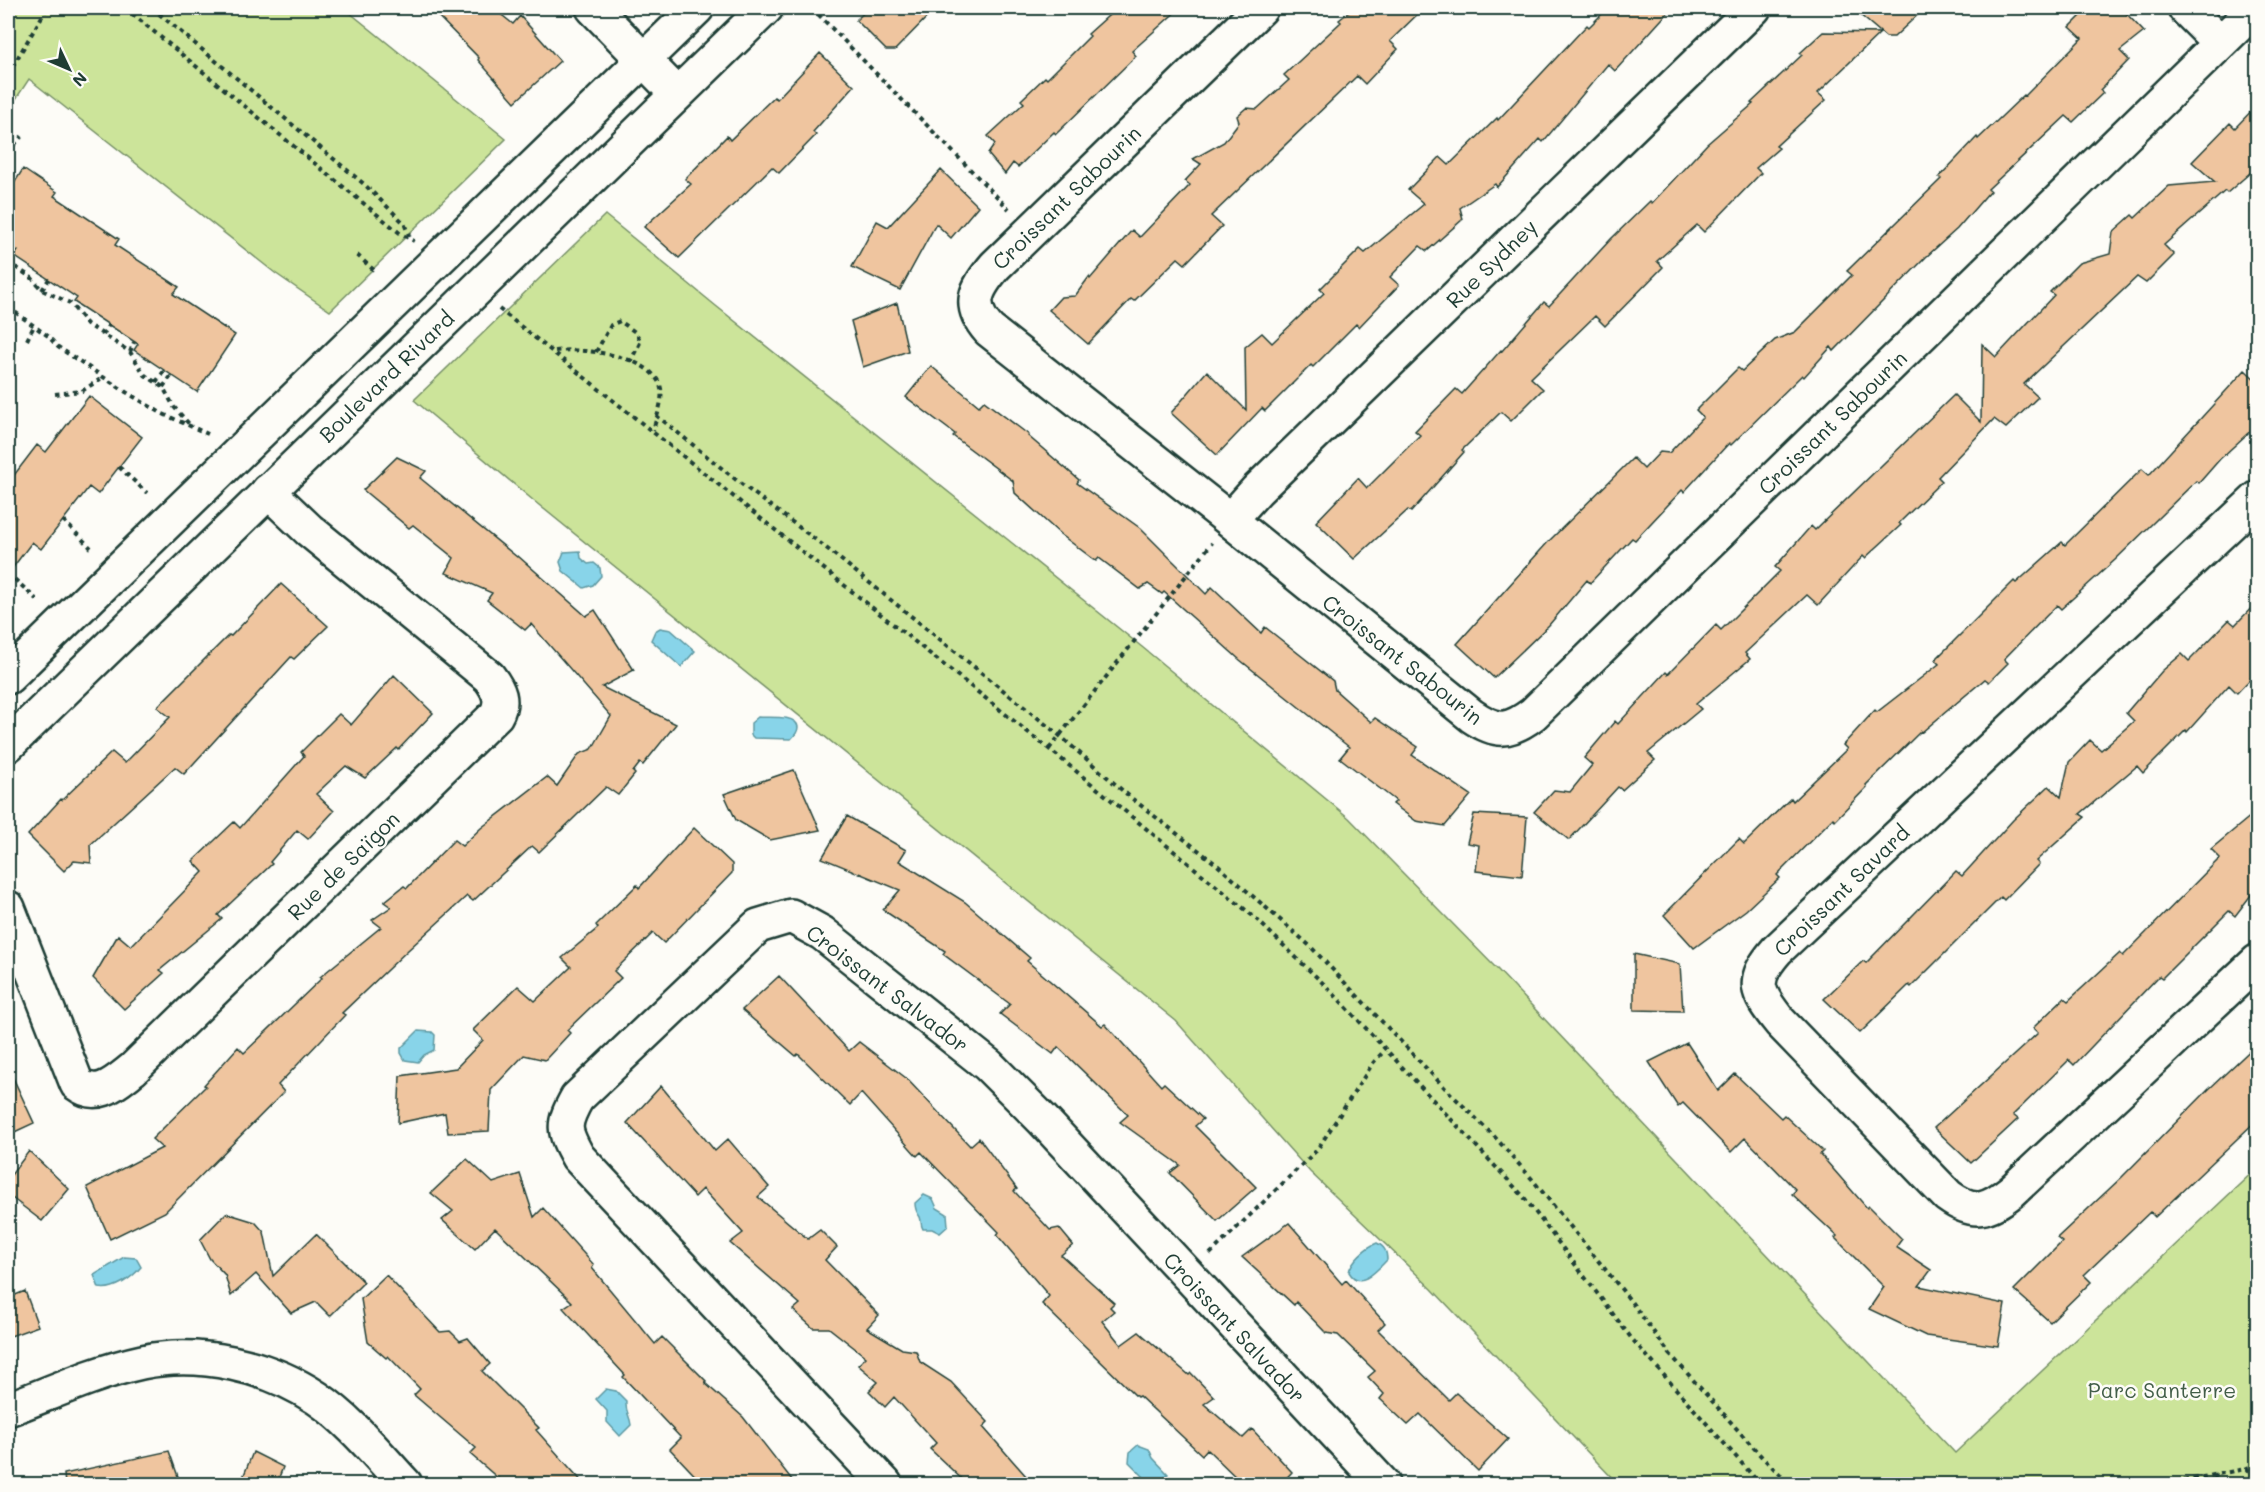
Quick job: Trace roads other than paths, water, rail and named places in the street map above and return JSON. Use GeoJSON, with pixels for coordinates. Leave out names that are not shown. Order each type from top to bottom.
{"type":"FeatureCollection","features":[{"type":"Feature","properties":{"kind":"street"},"geometry":{"type":"LineString","coordinates":[[593,8],[676,93]]}},
{"type":"Feature","properties":{"kind":"street"},"geometry":{"type":"LineString","coordinates":[[8,677],[697,8]]}},
{"type":"Feature","properties":{"kind":"street","name":"Boulevard Rivard"},"geometry":{"type":"LineString","coordinates":[[8,745],[766,8]]}},
{"type":"Feature","properties":{"kind":"street","name":"Croissant Sabourin"},"geometry":{"type":"LineString","coordinates":[[1261,8],[995,266],[977,292],[975,306],[979,318],[989,330],[1222,530],[1472,716],[1486,725],[1502,729],[1518,725],[1533,714],[2256,8]]}},
{"type":"Feature","properties":{"kind":"street","name":"Rue Sydney"},"geometry":{"type":"LineString","coordinates":[[1222,530],[1266,481],[1754,8]]}},
{"type":"Feature","properties":{"kind":"street"},"geometry":{"type":"LineString","coordinates":[[2184,8],[2220,43]]}},
{"type":"Feature","properties":{"kind":"street","name":"Rue de Saïgon"},"geometry":{"type":"LineString","coordinates":[[8,909],[77,1084],[85,1090],[94,1092],[105,1088],[133,1069],[496,715],[500,707],[501,696],[497,686],[489,677],[309,531],[268,491]]}},
{"type":"Feature","properties":{"kind":"street","name":"Croissant Savard"},"geometry":{"type":"LineString","coordinates":[[2258,498],[1777,950],[1765,964],[1759,976],[1758,987],[1762,999],[1780,1022],[1948,1196],[1960,1205],[1973,1209],[1993,1204],[2012,1191],[2258,961]]}},
{"type":"Feature","properties":{"kind":"street","name":"Croissant Salvador"},"geometry":{"type":"LineString","coordinates":[[885,1485],[578,1157],[568,1138],[566,1119],[577,1098],[758,926],[791,916],[822,933],[988,1065],[1050,1128],[1383,1485]]}},
{"type":"Feature","properties":{"kind":"street"},"geometry":{"type":"LineString","coordinates":[[8,1409],[102,1374],[142,1362],[190,1357],[237,1364],[278,1377],[317,1398],[358,1433],[405,1485]]}},
{"type":"Feature","properties":{"kind":"water"},"geometry":{"type":"Polygon","coordinates":[[[580,551],[581,558],[588,564],[594,563],[600,568],[601,576],[593,585],[584,588],[563,571],[560,562],[564,552],[580,551]]]}},
{"type":"Feature","properties":{"kind":"water"},"geometry":{"type":"Polygon","coordinates":[[[660,628],[671,630],[695,651],[681,667],[651,640],[655,631],[660,628]]]}},
{"type":"Feature","properties":{"kind":"water"},"geometry":{"type":"Polygon","coordinates":[[[758,717],[787,718],[796,723],[798,727],[791,739],[754,738],[751,735],[751,723],[758,717]]]}},
{"type":"Feature","properties":{"kind":"water"},"geometry":{"type":"Polygon","coordinates":[[[418,1031],[432,1032],[435,1035],[434,1050],[424,1055],[418,1062],[405,1060],[401,1048],[418,1031]]]}},
{"type":"Feature","properties":{"kind":"water"},"geometry":{"type":"Polygon","coordinates":[[[924,1195],[933,1199],[937,1208],[947,1214],[948,1226],[940,1233],[922,1227],[915,1203],[924,1195]]]}},
{"type":"Feature","properties":{"kind":"water"},"geometry":{"type":"Polygon","coordinates":[[[1377,1243],[1385,1250],[1387,1260],[1368,1277],[1358,1280],[1353,1277],[1349,1272],[1353,1263],[1364,1251],[1377,1243]]]}},
{"type":"Feature","properties":{"kind":"water"},"geometry":{"type":"Polygon","coordinates":[[[124,1257],[136,1258],[141,1267],[122,1283],[111,1288],[99,1288],[94,1275],[124,1257]]]}},
{"type":"Feature","properties":{"kind":"water"},"geometry":{"type":"Polygon","coordinates":[[[606,1389],[616,1391],[626,1401],[631,1425],[620,1436],[607,1422],[607,1411],[596,1399],[606,1389]]]}},
{"type":"Feature","properties":{"kind":"water"},"geometry":{"type":"Polygon","coordinates":[[[1138,1445],[1149,1449],[1153,1458],[1168,1474],[1158,1484],[1151,1484],[1129,1462],[1130,1452],[1138,1445]]]}},
{"type":"Feature","properties":{"kind":"park label","name":"Parc Santerre"},"geometry":{"type":"Point","coordinates":[2162,1389]}}]}
